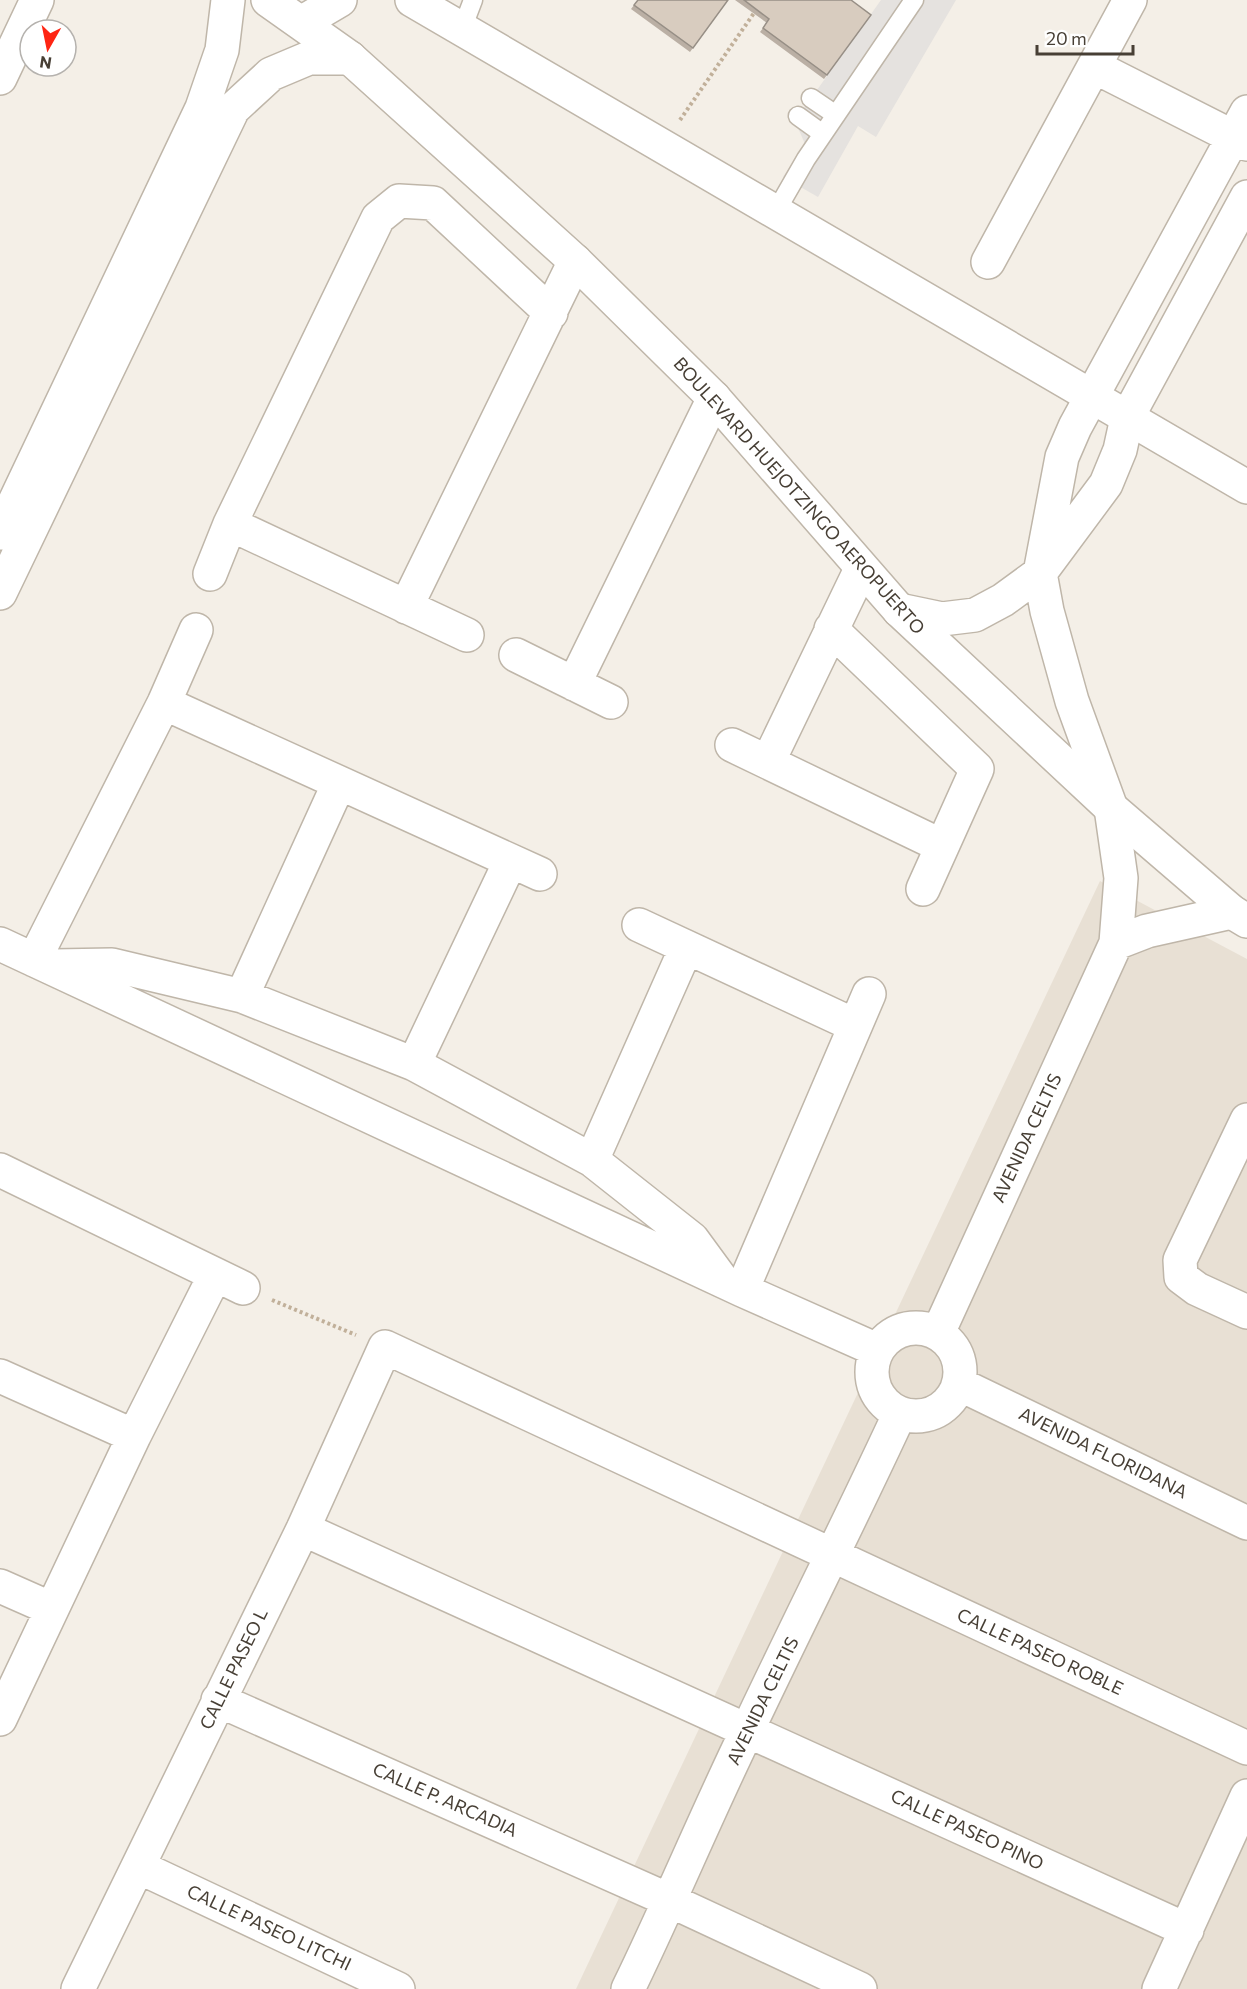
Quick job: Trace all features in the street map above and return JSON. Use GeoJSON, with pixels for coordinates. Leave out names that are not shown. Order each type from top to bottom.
{"type":"FeatureCollection","features":[{"type":"Feature","properties":{"kind":"street"},"geometry":{"type":"LineString","coordinates":[[0,78],[37,0]]}},
{"type":"Feature","properties":{"kind":"street"},"geometry":{"type":"LineString","coordinates":[[0,534],[201,108],[222,50],[228,0]]}},
{"type":"Feature","properties":{"kind":"street","name":"BOULEVARD HUEJOTZINGO AEROPUERTO"},"geometry":{"type":"LineString","coordinates":[[268,0],[350,58],[575,261],[714,398],[899,610],[1111,808],[1239,917]]}},
{"type":"Feature","properties":{"kind":"street"},"geometry":{"type":"LineString","coordinates":[[301,23],[340,0]]}},
{"type":"Feature","properties":{"kind":"street"},"geometry":{"type":"LineString","coordinates":[[412,0],[468,14],[665,147],[1092,399],[1247,487]]}},
{"type":"Feature","properties":{"kind":"street"},"geometry":{"type":"LineString","coordinates":[[988,262],[1130,0]]}},
{"type":"Feature","properties":{"kind":"street"},"geometry":{"type":"LineString","coordinates":[[0,592],[233,109],[271,74],[309,58],[350,58]]}},
{"type":"Feature","properties":{"kind":"street"},"geometry":{"type":"LineString","coordinates":[[1095,67],[1242,131],[1075,427],[1062,458],[1040,573],[1047,611],[1072,701],[1111,808],[1121,878],[1116,943],[1147,931],[1239,917]]}},
{"type":"Feature","properties":{"kind":"street"},"geometry":{"type":"LineString","coordinates":[[899,610],[942,619],[975,615],[1003,600],[1040,573],[1106,484],[1120,450],[1127,418],[1247,197]]}},
{"type":"Feature","properties":{"kind":"street"},"geometry":{"type":"LineString","coordinates":[[210,574],[230,524],[378,218],[399,201],[432,203],[551,313]]}},
{"type":"Feature","properties":{"kind":"street"},"geometry":{"type":"LineString","coordinates":[[406,607],[575,261]]}},
{"type":"Feature","properties":{"kind":"street"},"geometry":{"type":"LineString","coordinates":[[574,684],[714,398]]}},
{"type":"Feature","properties":{"kind":"street"},"geometry":{"type":"LineString","coordinates":[[230,524],[467,635]]}},
{"type":"Feature","properties":{"kind":"street"},"geometry":{"type":"LineString","coordinates":[[769,760],[861,569]]}},
{"type":"Feature","properties":{"kind":"street"},"geometry":{"type":"LineString","coordinates":[[831,629],[977,769],[923,889]]}},
{"type":"Feature","properties":{"kind":"street"},"geometry":{"type":"LineString","coordinates":[[41,963],[196,630]]}},
{"type":"Feature","properties":{"kind":"street"},"geometry":{"type":"LineString","coordinates":[[516,655],[611,702]]}},
{"type":"Feature","properties":{"kind":"street"},"geometry":{"type":"LineString","coordinates":[[164,703],[540,874]]}},
{"type":"Feature","properties":{"kind":"street"},"geometry":{"type":"LineString","coordinates":[[732,745],[769,760],[942,846]]}},
{"type":"Feature","properties":{"kind":"street"},"geometry":{"type":"LineString","coordinates":[[242,996],[339,783]]}},
{"type":"Feature","properties":{"kind":"street"},"geometry":{"type":"LineString","coordinates":[[414,1064],[510,862]]}},
{"type":"Feature","properties":{"kind":"street"},"geometry":{"type":"LineString","coordinates":[[639,925],[854,1025]]}},
{"type":"Feature","properties":{"kind":"street","name":"AVENIDA CELTIS"},"geometry":{"type":"LineString","coordinates":[[938,1333],[1116,943]]}},
{"type":"Feature","properties":{"kind":"street"},"geometry":{"type":"LineString","coordinates":[[0,944],[732,1286],[877,1350]]}},
{"type":"Feature","properties":{"kind":"street"},"geometry":{"type":"LineString","coordinates":[[592,1160],[686,948]]}},
{"type":"Feature","properties":{"kind":"street"},"geometry":{"type":"LineString","coordinates":[[41,963],[112,965],[242,996],[414,1064],[592,1160],[692,1239],[732,1286]]}},
{"type":"Feature","properties":{"kind":"street"},"geometry":{"type":"LineString","coordinates":[[732,1286],[869,994]]}},
{"type":"Feature","properties":{"kind":"street"},"geometry":{"type":"LineString","coordinates":[[1247,1120],[1180,1260],[1181,1276],[1197,1289],[1247,1312]]}},
{"type":"Feature","properties":{"kind":"street"},"geometry":{"type":"LineString","coordinates":[[0,1170],[229,1281],[134,1436],[0,1719]]}},
{"type":"Feature","properties":{"kind":"street"},"geometry":{"type":"LineString","coordinates":[[921,1327],[938,1333],[953,1346],[960,1364],[959,1384],[953,1398],[943,1408],[929,1415],[915,1416],[900,1413],[886,1405],[877,1394],[872,1380],[872,1365],[877,1350],[888,1337],[904,1329],[921,1327]]}},
{"type":"Feature","properties":{"kind":"street","name":"CALLE PASEO L"},"geometry":{"type":"LineString","coordinates":[[78,1989],[303,1529],[385,1347]]}},
{"type":"Feature","properties":{"kind":"street","name":"CALLE PASEO ROBLE"},"geometry":{"type":"LineString","coordinates":[[385,1347],[1247,1748]]}},
{"type":"Feature","properties":{"kind":"street"},"geometry":{"type":"LineString","coordinates":[[0,1376],[134,1436]]}},
{"type":"Feature","properties":{"kind":"street","name":"AVENIDA FLORIDANA"},"geometry":{"type":"LineString","coordinates":[[959,1384],[1247,1523]]}},
{"type":"Feature","properties":{"kind":"street","name":"AVENIDA CELTIS"},"geometry":{"type":"LineString","coordinates":[[628,1989],[671,1900],[747,1730],[833,1557],[900,1413]]}},
{"type":"Feature","properties":{"kind":"street","name":"CALLE PASEO PINO"},"geometry":{"type":"LineString","coordinates":[[303,1529],[1187,1930]]}},
{"type":"Feature","properties":{"kind":"street"},"geometry":{"type":"LineString","coordinates":[[0,1586],[52,1609]]}},
{"type":"Feature","properties":{"kind":"street","name":"CALLE P. ARCADIA"},"geometry":{"type":"LineString","coordinates":[[218,1700],[671,1900]]}},
{"type":"Feature","properties":{"kind":"street"},"geometry":{"type":"LineString","coordinates":[[1159,1989],[1247,1796]]}},
{"type":"Feature","properties":{"kind":"street","name":"CALLE PASEO LITCHI"},"geometry":{"type":"LineString","coordinates":[[139,1866],[398,1989]]}},
{"type":"Feature","properties":{"kind":"street"},"geometry":{"type":"LineString","coordinates":[[671,1900],[860,1989]]}},
{"type":"Feature","properties":{"kind":"lane"},"geometry":{"type":"LineString","coordinates":[[776,213],[823,134],[914,0]]}},
{"type":"Feature","properties":{"kind":"lane"},"geometry":{"type":"LineString","coordinates":[[811,98],[836,115]]}},
{"type":"Feature","properties":{"kind":"lane"},"geometry":{"type":"LineString","coordinates":[[798,116],[823,134]]}},
{"type":"Feature","properties":{"kind":"path"},"geometry":{"type":"LineString","coordinates":[[665,147],[680,121],[754,13]]}},
{"type":"Feature","properties":{"kind":"path"},"geometry":{"type":"LineString","coordinates":[[229,1281],[385,1347]]}},
{"type":"Feature","properties":{"kind":"shaded area"},"geometry":{"type":"Polygon","coordinates":[[[881,0],[956,0],[876,137],[858,126],[818,197],[783,177],[805,144],[795,121],[881,0]]]}},
{"type":"Feature","properties":{"kind":"shaded area"},"geometry":{"type":"Polygon","coordinates":[[[1100,881],[1247,959],[1247,1989],[576,1989],[1100,881]]]}},
{"type":"Feature","properties":{"kind":"building"},"geometry":{"type":"Polygon","coordinates":[[[638,0],[728,0],[693,48],[634,5],[638,0]]]}},
{"type":"Feature","properties":{"kind":"building"},"geometry":{"type":"Polygon","coordinates":[[[744,0],[851,0],[871,15],[827,75],[763,28],[769,19],[744,0]]]}}]}
